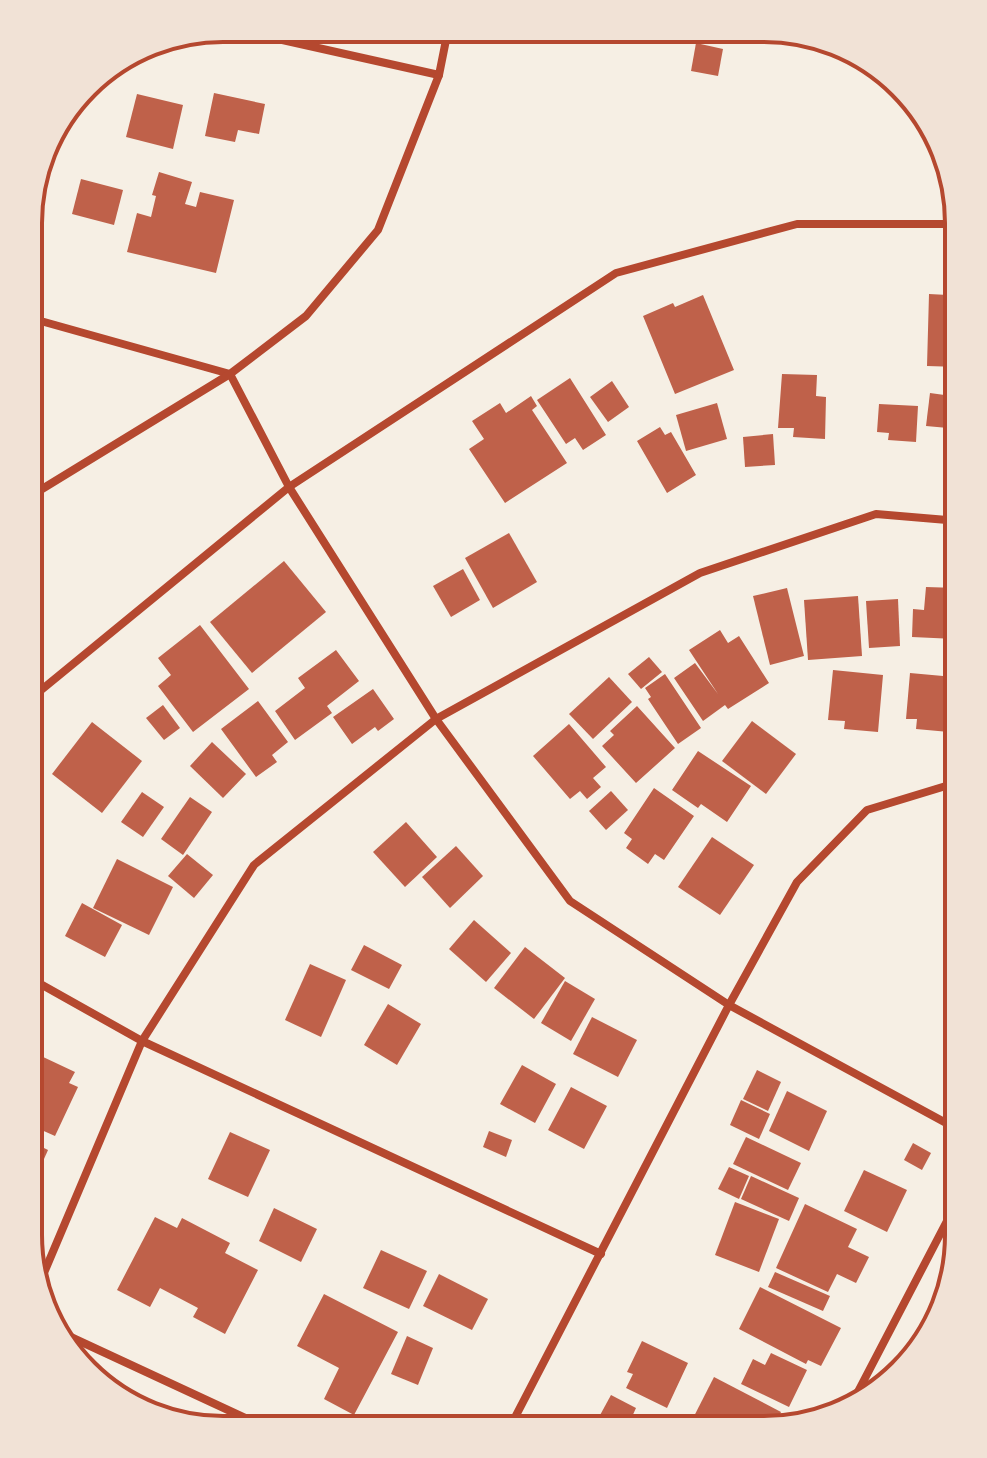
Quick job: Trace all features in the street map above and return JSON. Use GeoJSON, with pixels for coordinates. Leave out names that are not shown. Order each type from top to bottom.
{"type":"FeatureCollection","features":[{"type":"Feature","properties":{"kind":"street"},"geometry":{"type":"LineString","coordinates":[[291,42],[439,75]]}},
{"type":"Feature","properties":{"kind":"street"},"geometry":{"type":"LineString","coordinates":[[42,489],[230,374],[306,316],[378,230],[439,75],[446,42]]}},
{"type":"Feature","properties":{"kind":"street"},"geometry":{"type":"LineString","coordinates":[[42,689],[289,487],[616,273],[797,224],[945,224]]}},
{"type":"Feature","properties":{"kind":"street"},"geometry":{"type":"LineString","coordinates":[[42,321],[230,374],[289,487],[436,719],[570,901],[729,1005],[945,1122]]}},
{"type":"Feature","properties":{"kind":"street"},"geometry":{"type":"LineString","coordinates":[[45,1271],[142,1041],[254,865],[436,719],[700,573],[876,514],[945,520]]}},
{"type":"Feature","properties":{"kind":"street"},"geometry":{"type":"LineString","coordinates":[[516,1416],[729,1005],[797,882],[867,810],[945,786]]}},
{"type":"Feature","properties":{"kind":"street"},"geometry":{"type":"LineString","coordinates":[[42,985],[142,1041],[601,1254]]}},
{"type":"Feature","properties":{"kind":"street"},"geometry":{"type":"LineString","coordinates":[[859,1389],[945,1225]]}},
{"type":"Feature","properties":{"kind":"street"},"geometry":{"type":"LineString","coordinates":[[74,1339],[241,1416]]}},
{"type":"Feature","properties":{"kind":"building"},"geometry":{"type":"Polygon","coordinates":[[[696,43],[723,49],[718,76],[691,71],[696,43]]]}},
{"type":"Feature","properties":{"kind":"building"},"geometry":{"type":"Polygon","coordinates":[[[214,93],[265,104],[259,134],[238,130],[235,142],[205,136],[214,93]]]}},
{"type":"Feature","properties":{"kind":"building"},"geometry":{"type":"Polygon","coordinates":[[[137,94],[183,105],[173,149],[126,137],[137,94]]]}},
{"type":"Feature","properties":{"kind":"building"},"geometry":{"type":"Polygon","coordinates":[[[159,172],[192,182],[185,204],[196,207],[200,192],[234,200],[216,273],[127,252],[137,213],[151,217],[156,196],[152,195],[159,172]]]}},
{"type":"Feature","properties":{"kind":"building"},"geometry":{"type":"Polygon","coordinates":[[[81,179],[123,190],[114,225],[72,214],[81,179]]]}},
{"type":"Feature","properties":{"kind":"building"},"geometry":{"type":"Polygon","coordinates":[[[929,294],[945,295],[945,367],[927,366],[929,294]]]}},
{"type":"Feature","properties":{"kind":"building"},"geometry":{"type":"Polygon","coordinates":[[[703,295],[734,370],[675,394],[643,316],[703,295]]]}},
{"type":"Feature","properties":{"kind":"building"},"geometry":{"type":"Polygon","coordinates":[[[782,374],[817,375],[816,396],[826,397],[825,439],[793,437],[794,428],[778,428],[782,374]]]}},
{"type":"Feature","properties":{"kind":"building"},"geometry":{"type":"Polygon","coordinates":[[[570,378],[606,435],[583,450],[575,438],[566,444],[537,400],[570,378]]]}},
{"type":"Feature","properties":{"kind":"building"},"geometry":{"type":"Polygon","coordinates":[[[612,381],[629,407],[608,422],[590,397],[612,381]]]}},
{"type":"Feature","properties":{"kind":"building"},"geometry":{"type":"Polygon","coordinates":[[[930,393],[945,395],[945,428],[926,426],[930,393]]]}},
{"type":"Feature","properties":{"kind":"building"},"geometry":{"type":"Polygon","coordinates":[[[531,396],[537,406],[532,410],[567,463],[505,503],[469,449],[484,439],[472,421],[500,403],[506,413],[531,396]]]}},
{"type":"Feature","properties":{"kind":"building"},"geometry":{"type":"Polygon","coordinates":[[[717,403],[727,439],[686,451],[676,415],[717,403]]]}},
{"type":"Feature","properties":{"kind":"building"},"geometry":{"type":"Polygon","coordinates":[[[879,404],[918,406],[916,442],[888,440],[889,433],[877,432],[879,404]]]}},
{"type":"Feature","properties":{"kind":"building"},"geometry":{"type":"Polygon","coordinates":[[[660,427],[665,435],[671,432],[696,475],[667,493],[637,441],[660,427]]]}},
{"type":"Feature","properties":{"kind":"building"},"geometry":{"type":"Polygon","coordinates":[[[773,434],[775,465],[745,467],[743,437],[773,434]]]}},
{"type":"Feature","properties":{"kind":"building"},"geometry":{"type":"Polygon","coordinates":[[[509,533],[537,582],[493,608],[465,558],[509,533]]]}},
{"type":"Feature","properties":{"kind":"building"},"geometry":{"type":"Polygon","coordinates":[[[284,561],[326,612],[252,673],[210,622],[284,561]]]}},
{"type":"Feature","properties":{"kind":"building"},"geometry":{"type":"Polygon","coordinates":[[[463,569],[480,600],[451,617],[433,586],[463,569]]]}},
{"type":"Feature","properties":{"kind":"building"},"geometry":{"type":"Polygon","coordinates":[[[926,587],[945,588],[945,639],[912,637],[913,609],[924,610],[926,587]]]}},
{"type":"Feature","properties":{"kind":"building"},"geometry":{"type":"Polygon","coordinates":[[[787,588],[804,656],[770,665],[753,596],[787,588]]]}},
{"type":"Feature","properties":{"kind":"building"},"geometry":{"type":"Polygon","coordinates":[[[858,596],[862,656],[808,660],[804,600],[858,596]]]}},
{"type":"Feature","properties":{"kind":"building"},"geometry":{"type":"Polygon","coordinates":[[[898,599],[900,646],[869,648],[866,601],[898,599]]]}},
{"type":"Feature","properties":{"kind":"building"},"geometry":{"type":"Polygon","coordinates":[[[200,625],[249,689],[193,732],[158,686],[171,675],[158,658],[200,625]]]}},
{"type":"Feature","properties":{"kind":"building"},"geometry":{"type":"Polygon","coordinates":[[[720,630],[728,643],[739,636],[769,683],[728,709],[725,705],[703,721],[674,678],[695,663],[718,694],[689,650],[720,630]]]}},
{"type":"Feature","properties":{"kind":"building"},"geometry":{"type":"Polygon","coordinates":[[[336,650],[359,681],[327,706],[332,713],[295,740],[275,711],[305,688],[298,678],[336,650]]]}},
{"type":"Feature","properties":{"kind":"building"},"geometry":{"type":"Polygon","coordinates":[[[649,657],[662,672],[641,689],[628,674],[649,657]]]}},
{"type":"Feature","properties":{"kind":"building"},"geometry":{"type":"Polygon","coordinates":[[[833,670],[883,675],[878,732],[844,729],[845,721],[828,720],[833,670]]]}},
{"type":"Feature","properties":{"kind":"building"},"geometry":{"type":"Polygon","coordinates":[[[910,673],[945,676],[945,732],[916,729],[917,719],[906,719],[910,673]]]}},
{"type":"Feature","properties":{"kind":"building"},"geometry":{"type":"Polygon","coordinates":[[[665,674],[701,728],[678,744],[648,699],[651,697],[645,688],[665,674]]]}},
{"type":"Feature","properties":{"kind":"building"},"geometry":{"type":"Polygon","coordinates":[[[609,677],[632,702],[593,739],[569,714],[609,677]]]}},
{"type":"Feature","properties":{"kind":"building"},"geometry":{"type":"Polygon","coordinates":[[[373,689],[394,719],[378,731],[375,727],[352,744],[333,717],[373,689]]]}},
{"type":"Feature","properties":{"kind":"building"},"geometry":{"type":"Polygon","coordinates":[[[258,701],[288,742],[272,755],[277,762],[256,777],[221,729],[258,701]]]}},
{"type":"Feature","properties":{"kind":"building"},"geometry":{"type":"Polygon","coordinates":[[[163,705],[180,728],[164,740],[146,718],[163,705]]]}},
{"type":"Feature","properties":{"kind":"building"},"geometry":{"type":"Polygon","coordinates":[[[637,706],[675,748],[636,783],[602,746],[614,735],[610,731],[637,706]]]}},
{"type":"Feature","properties":{"kind":"building"},"geometry":{"type":"Polygon","coordinates":[[[752,721],[796,754],[766,794],[722,761],[752,721]]]}},
{"type":"Feature","properties":{"kind":"building"},"geometry":{"type":"Polygon","coordinates":[[[92,722],[142,761],[102,813],[52,774],[92,722]]]}},
{"type":"Feature","properties":{"kind":"building"},"geometry":{"type":"Polygon","coordinates":[[[569,724],[606,767],[593,778],[601,787],[587,799],[580,791],[570,799],[533,756],[569,724]]]}},
{"type":"Feature","properties":{"kind":"building"},"geometry":{"type":"Polygon","coordinates":[[[212,742],[246,774],[223,798],[190,766],[212,742]]]}},
{"type":"Feature","properties":{"kind":"building"},"geometry":{"type":"Polygon","coordinates":[[[698,751],[751,786],[727,822],[701,804],[698,808],[672,790],[698,751]]]}},
{"type":"Feature","properties":{"kind":"building"},"geometry":{"type":"Polygon","coordinates":[[[654,788],[694,816],[664,860],[655,854],[648,864],[626,848],[632,839],[624,833],[654,788]]]}},
{"type":"Feature","properties":{"kind":"building"},"geometry":{"type":"Polygon","coordinates":[[[611,791],[628,810],[606,830],[589,811],[611,791]]]}},
{"type":"Feature","properties":{"kind":"building"},"geometry":{"type":"Polygon","coordinates":[[[142,792],[164,807],[143,837],[121,822],[142,792]]]}},
{"type":"Feature","properties":{"kind":"building"},"geometry":{"type":"Polygon","coordinates":[[[190,797],[212,812],[183,855],[161,839],[190,797]]]}},
{"type":"Feature","properties":{"kind":"building"},"geometry":{"type":"Polygon","coordinates":[[[406,822],[437,857],[405,887],[373,852],[406,822]]]}},
{"type":"Feature","properties":{"kind":"building"},"geometry":{"type":"Polygon","coordinates":[[[712,837],[754,865],[720,915],[678,887],[712,837]]]}},
{"type":"Feature","properties":{"kind":"building"},"geometry":{"type":"Polygon","coordinates":[[[456,846],[483,876],[450,908],[422,877],[456,846]]]}},
{"type":"Feature","properties":{"kind":"building"},"geometry":{"type":"Polygon","coordinates":[[[187,854],[213,875],[194,898],[168,876],[187,854]]]}},
{"type":"Feature","properties":{"kind":"building"},"geometry":{"type":"Polygon","coordinates":[[[117,859],[173,887],[149,935],[93,908],[117,859]]]}},
{"type":"Feature","properties":{"kind":"building"},"geometry":{"type":"Polygon","coordinates":[[[82,903],[122,925],[105,957],[65,936],[82,903]]]}},
{"type":"Feature","properties":{"kind":"building"},"geometry":{"type":"Polygon","coordinates":[[[474,920],[511,953],[486,982],[449,949],[474,920]]]}},
{"type":"Feature","properties":{"kind":"building"},"geometry":{"type":"Polygon","coordinates":[[[364,945],[402,965],[389,989],[351,970],[364,945]]]}},
{"type":"Feature","properties":{"kind":"building"},"geometry":{"type":"Polygon","coordinates":[[[525,947],[565,978],[534,1019],[494,988],[525,947]]]}},
{"type":"Feature","properties":{"kind":"building"},"geometry":{"type":"Polygon","coordinates":[[[310,964],[346,980],[321,1037],[285,1020],[310,964]]]}},
{"type":"Feature","properties":{"kind":"building"},"geometry":{"type":"Polygon","coordinates":[[[565,981],[595,999],[571,1041],[541,1023],[565,981]]]}},
{"type":"Feature","properties":{"kind":"building"},"geometry":{"type":"Polygon","coordinates":[[[388,1004],[421,1024],[397,1065],[364,1045],[388,1004]]]}},
{"type":"Feature","properties":{"kind":"building"},"geometry":{"type":"Polygon","coordinates":[[[592,1017],[637,1040],[618,1077],[573,1054],[592,1017]]]}},
{"type":"Feature","properties":{"kind":"building"},"geometry":{"type":"Polygon","coordinates":[[[42,1056],[75,1072],[69,1083],[78,1087],[55,1136],[42,1130],[42,1056]]]}},
{"type":"Feature","properties":{"kind":"building"},"geometry":{"type":"Polygon","coordinates":[[[522,1065],[556,1084],[535,1123],[500,1104],[522,1065]]]}},
{"type":"Feature","properties":{"kind":"building"},"geometry":{"type":"Polygon","coordinates":[[[757,1070],[781,1082],[768,1111],[743,1099],[757,1070]]]}},
{"type":"Feature","properties":{"kind":"building"},"geometry":{"type":"Polygon","coordinates":[[[571,1087],[607,1106],[584,1149],[548,1130],[571,1087]]]}},
{"type":"Feature","properties":{"kind":"building"},"geometry":{"type":"Polygon","coordinates":[[[787,1091],[827,1111],[809,1151],[769,1131],[787,1091]]]}},
{"type":"Feature","properties":{"kind":"building"},"geometry":{"type":"Polygon","coordinates":[[[741,1100],[770,1114],[759,1139],[730,1125],[741,1100]]]}},
{"type":"Feature","properties":{"kind":"building"},"geometry":{"type":"Polygon","coordinates":[[[489,1131],[512,1140],[506,1157],[483,1147],[489,1131]]]}},
{"type":"Feature","properties":{"kind":"building"},"geometry":{"type":"Polygon","coordinates":[[[230,1132],[270,1150],[248,1197],[208,1179],[230,1132]]]}},
{"type":"Feature","properties":{"kind":"building"},"geometry":{"type":"Polygon","coordinates":[[[746,1137],[801,1163],[788,1190],[733,1164],[746,1137]]]}},
{"type":"Feature","properties":{"kind":"building"},"geometry":{"type":"Polygon","coordinates":[[[913,1143],[931,1153],[922,1170],[904,1160],[913,1143]]]}},
{"type":"Feature","properties":{"kind":"building"},"geometry":{"type":"Polygon","coordinates":[[[42,1147],[48,1150],[42,1164],[42,1147]]]}},
{"type":"Feature","properties":{"kind":"building"},"geometry":{"type":"Polygon","coordinates":[[[729,1167],[749,1176],[739,1199],[718,1189],[729,1167]]]}},
{"type":"Feature","properties":{"kind":"building"},"geometry":{"type":"Polygon","coordinates":[[[864,1170],[907,1190],[887,1232],[844,1211],[864,1170]]]}},
{"type":"Feature","properties":{"kind":"building"},"geometry":{"type":"Polygon","coordinates":[[[751,1176],[799,1198],[789,1221],[741,1199],[751,1176]]]}},
{"type":"Feature","properties":{"kind":"building"},"geometry":{"type":"Polygon","coordinates":[[[735,1202],[779,1219],[759,1272],[715,1255],[735,1202]]]}},
{"type":"Feature","properties":{"kind":"building"},"geometry":{"type":"Polygon","coordinates":[[[805,1204],[857,1229],[848,1247],[869,1257],[856,1283],[837,1274],[828,1292],[776,1268],[805,1204]]]}},
{"type":"Feature","properties":{"kind":"building"},"geometry":{"type":"Polygon","coordinates":[[[274,1208],[317,1229],[301,1262],[259,1241],[274,1208]]]}},
{"type":"Feature","properties":{"kind":"building"},"geometry":{"type":"Polygon","coordinates":[[[155,1217],[177,1228],[182,1218],[230,1243],[225,1253],[258,1270],[225,1334],[193,1317],[198,1308],[160,1288],[150,1307],[117,1290],[155,1217]]]}},
{"type":"Feature","properties":{"kind":"building"},"geometry":{"type":"Polygon","coordinates":[[[381,1250],[427,1271],[409,1309],[363,1288],[381,1250]]]}},
{"type":"Feature","properties":{"kind":"building"},"geometry":{"type":"Polygon","coordinates":[[[775,1272],[830,1296],[823,1311],[768,1287],[775,1272]]]}},
{"type":"Feature","properties":{"kind":"building"},"geometry":{"type":"Polygon","coordinates":[[[439,1274],[488,1299],[472,1330],[423,1306],[439,1274]]]}},
{"type":"Feature","properties":{"kind":"building"},"geometry":{"type":"Polygon","coordinates":[[[760,1287],[841,1328],[821,1366],[808,1360],[806,1364],[739,1329],[760,1287]]]}},
{"type":"Feature","properties":{"kind":"building"},"geometry":{"type":"Polygon","coordinates":[[[324,1294],[398,1332],[354,1415],[324,1399],[339,1368],[297,1346],[324,1294]]]}},
{"type":"Feature","properties":{"kind":"building"},"geometry":{"type":"Polygon","coordinates":[[[407,1336],[433,1348],[418,1385],[391,1374],[407,1336]]]}},
{"type":"Feature","properties":{"kind":"building"},"geometry":{"type":"Polygon","coordinates":[[[642,1341],[688,1363],[667,1408],[626,1388],[633,1374],[627,1372],[642,1341]]]}},
{"type":"Feature","properties":{"kind":"building"},"geometry":{"type":"Polygon","coordinates":[[[771,1353],[807,1370],[789,1407],[741,1384],[753,1359],[765,1365],[771,1353]]]}},
{"type":"Feature","properties":{"kind":"building"},"geometry":{"type":"Polygon","coordinates":[[[714,1377],[781,1412],[764,1416],[694,1416],[714,1377]]]}},
{"type":"Feature","properties":{"kind":"building"},"geometry":{"type":"Polygon","coordinates":[[[611,1395],[636,1408],[632,1416],[600,1416],[611,1395]]]}}]}
